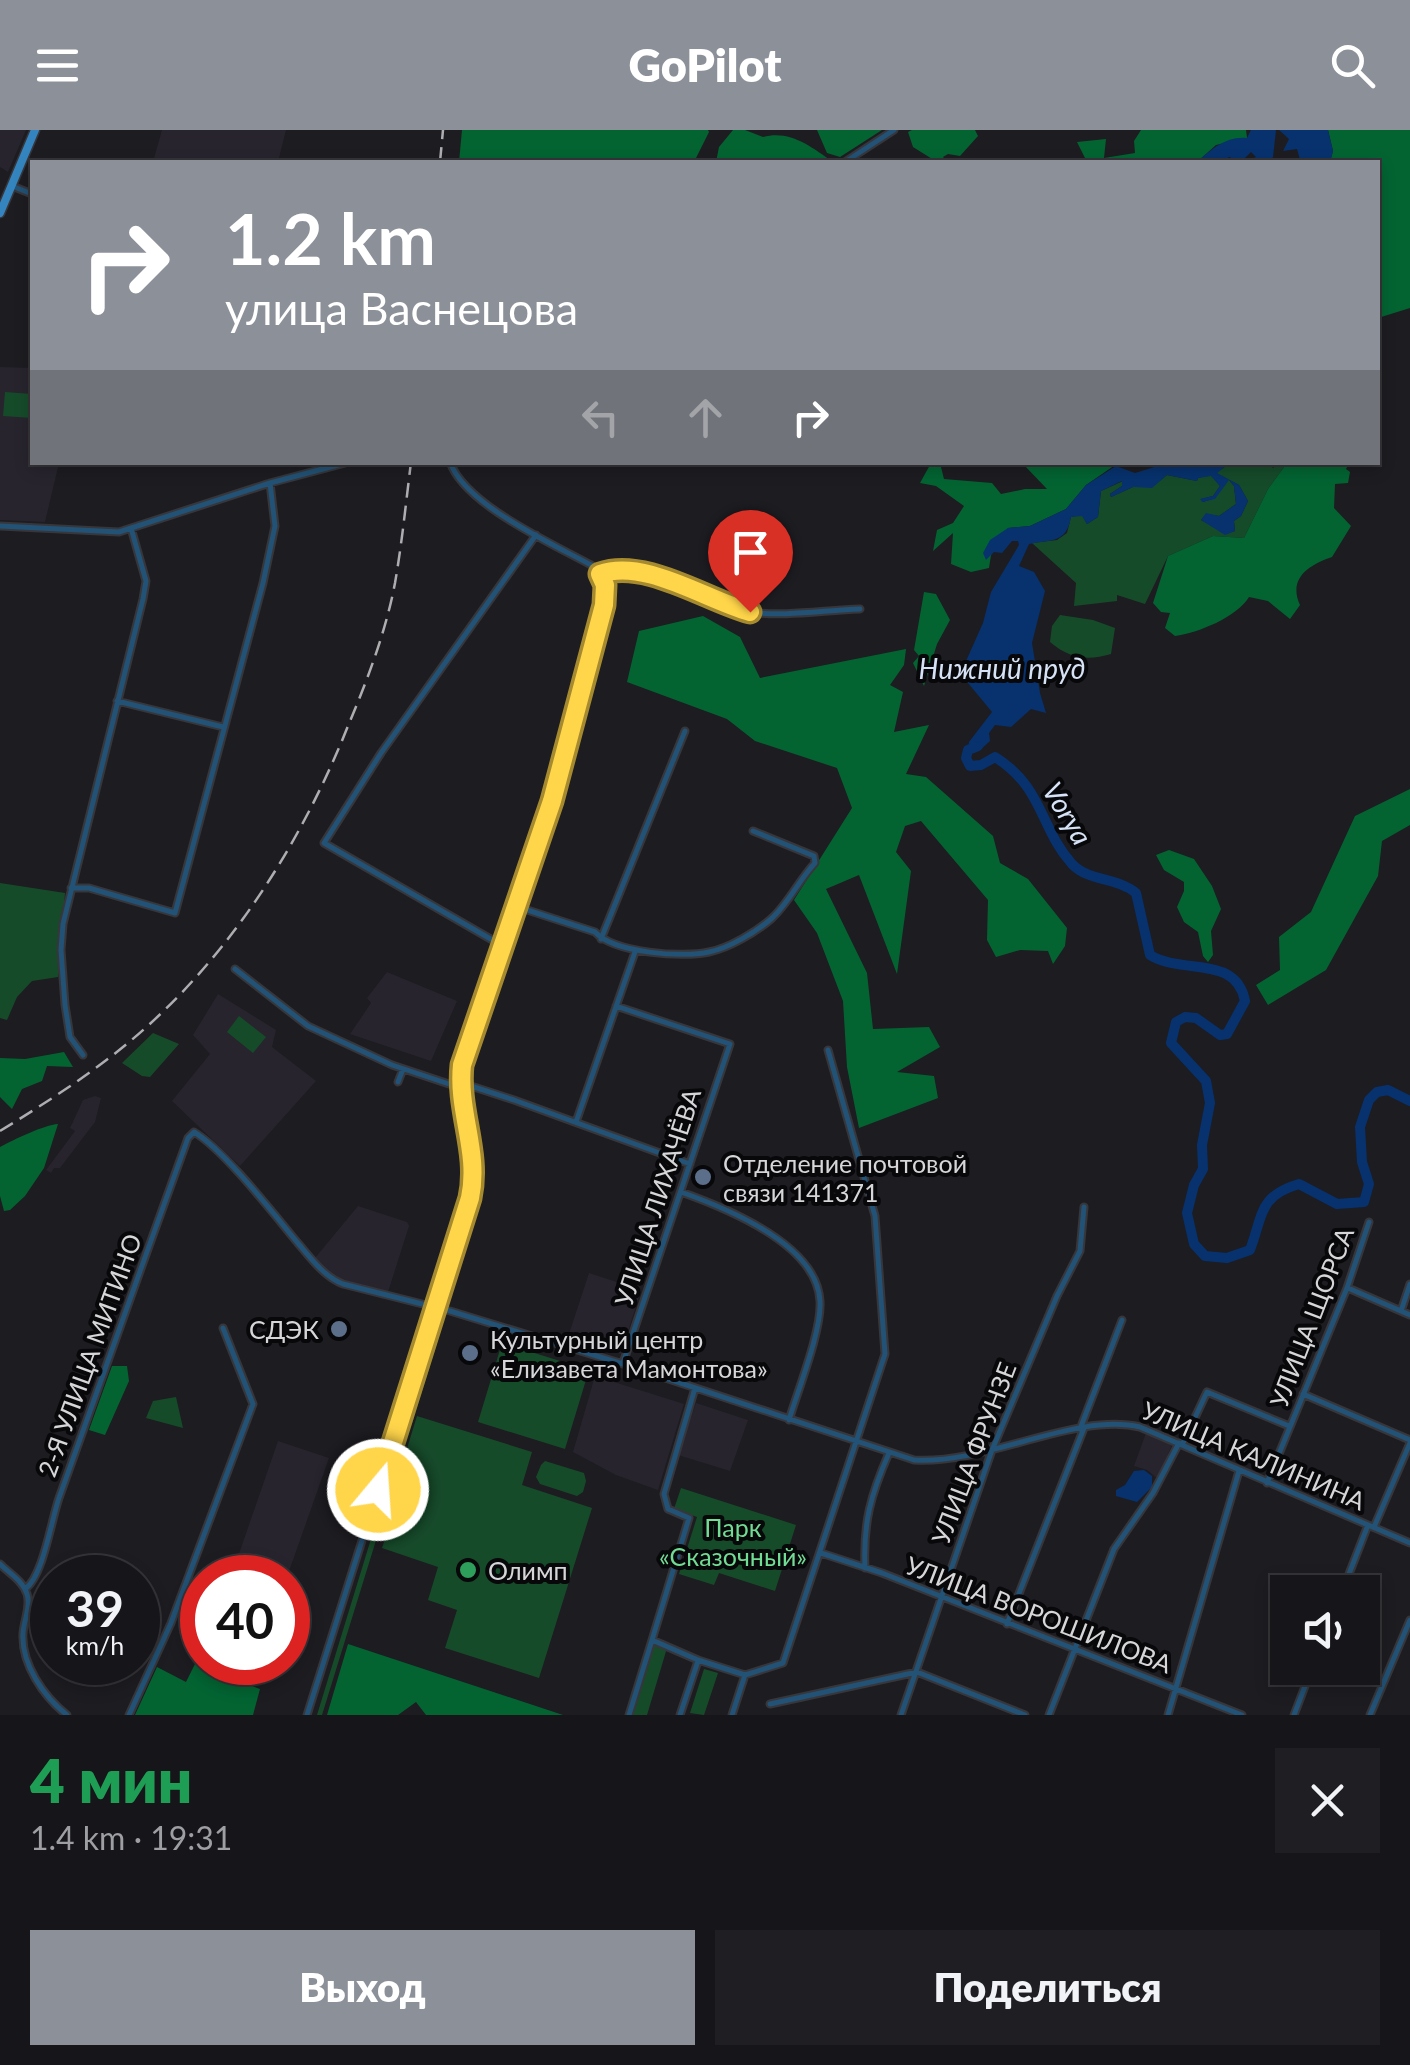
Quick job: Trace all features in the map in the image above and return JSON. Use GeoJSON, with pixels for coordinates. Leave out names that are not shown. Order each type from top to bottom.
{"type":"FeatureCollection","features":[{"type":"Feature","properties":{"kind":"main road"},"geometry":{"type":"LineString","coordinates":[[0,213],[35,130]]}},
{"type":"Feature","properties":{"kind":"street"},"geometry":{"type":"LineString","coordinates":[[848,160],[894,130]]}},
{"type":"Feature","properties":{"kind":"street"},"geometry":{"type":"LineString","coordinates":[[12,186],[30,193]]}},
{"type":"Feature","properties":{"kind":"street"},"geometry":{"type":"LineString","coordinates":[[0,526],[119,532],[338,465]]}},
{"type":"Feature","properties":{"kind":"street"},"geometry":{"type":"LineString","coordinates":[[307,1715],[470,1198],[474,1160],[460,1085],[462,1065],[552,801],[606,595],[600,574],[592,565],[536,535],[474,493],[454,474],[451,465]]}},
{"type":"Feature","properties":{"kind":"street"},"geometry":{"type":"LineString","coordinates":[[71,888],[88,888],[176,913],[263,583],[275,526],[270,483]]}},
{"type":"Feature","properties":{"kind":"street"},"geometry":{"type":"LineString","coordinates":[[83,1055],[70,1037],[62,968],[63,924],[146,581],[131,528]]}},
{"type":"Feature","properties":{"kind":"street"},"geometry":{"type":"LineString","coordinates":[[501,946],[324,843],[381,752],[536,535]]}},
{"type":"Feature","properties":{"kind":"street"},"geometry":{"type":"LineString","coordinates":[[600,574],[610,571],[663,576],[719,604],[750,612],[860,609]]}},
{"type":"Feature","properties":{"kind":"street"},"geometry":{"type":"LineString","coordinates":[[118,702],[224,727]]}},
{"type":"Feature","properties":{"kind":"street"},"geometry":{"type":"LineString","coordinates":[[601,939],[685,731]]}},
{"type":"Feature","properties":{"kind":"street"},"geometry":{"type":"LineString","coordinates":[[515,906],[595,932],[601,939],[635,952],[709,952],[755,931],[775,916],[815,863],[814,856],[753,830]]}},
{"type":"Feature","properties":{"kind":"street"},"geometry":{"type":"LineString","coordinates":[[576,1122],[635,952]]}},
{"type":"Feature","properties":{"kind":"street"},"geometry":{"type":"LineString","coordinates":[[236,969],[308,1026],[402,1069],[576,1122],[690,1164]]}},
{"type":"Feature","properties":{"kind":"street","name":"УЛИЦА ЛИХАЧЁВА"},"geometry":{"type":"LineString","coordinates":[[616,1006],[730,1044],[622,1364]]}},
{"type":"Feature","properties":{"kind":"street"},"geometry":{"type":"LineString","coordinates":[[652,1640],[745,1675],[784,1664],[885,1354],[875,1216],[828,1050]]}},
{"type":"Feature","properties":{"kind":"street"},"geometry":{"type":"LineString","coordinates":[[398,1082],[402,1069]]}},
{"type":"Feature","properties":{"kind":"street","name":"УЛИЦА КАЛИНИНА"},"geometry":{"type":"LineString","coordinates":[[192,1133],[200,1135],[255,1191],[309,1256],[337,1282],[435,1307],[622,1364],[914,1460],[934,1461],[1122,1423],[1181,1444],[1410,1543]]}},
{"type":"Feature","properties":{"kind":"street","name":"2-Я УЛИЦА МИТИНО"},"geometry":{"type":"LineString","coordinates":[[25,1589],[36,1579],[64,1482],[192,1133]]}},
{"type":"Feature","properties":{"kind":"street"},"geometry":{"type":"LineString","coordinates":[[682,1192],[732,1210],[765,1230],[802,1263],[816,1283],[819,1318],[789,1420]]}},
{"type":"Feature","properties":{"kind":"street","name":"УЛИЦА ФРУНЗЕ"},"geometry":{"type":"LineString","coordinates":[[900,1715],[992,1450],[1080,1251],[1084,1207]]}},
{"type":"Feature","properties":{"kind":"street","name":"УЛИЦА ЩОРСА"},"geometry":{"type":"LineString","coordinates":[[1267,1482],[1347,1288],[1368,1222]]}},
{"type":"Feature","properties":{"kind":"street"},"geometry":{"type":"LineString","coordinates":[[1401,1311],[1410,1284]]}},
{"type":"Feature","properties":{"kind":"street"},"geometry":{"type":"LineString","coordinates":[[1347,1288],[1410,1315]]}},
{"type":"Feature","properties":{"kind":"street"},"geometry":{"type":"LineString","coordinates":[[1007,1624],[1122,1320]]}},
{"type":"Feature","properties":{"kind":"street"},"geometry":{"type":"LineString","coordinates":[[129,1715],[171,1623],[250,1412],[252,1400],[223,1328]]}},
{"type":"Feature","properties":{"kind":"street"},"geometry":{"type":"LineString","coordinates":[[629,1715],[689,1518],[668,1509],[664,1494],[695,1388]]}},
{"type":"Feature","properties":{"kind":"street"},"geometry":{"type":"LineString","coordinates":[[1049,1715],[1114,1549],[1153,1492],[1207,1392],[1290,1426]]}},
{"type":"Feature","properties":{"kind":"street"},"geometry":{"type":"LineString","coordinates":[[1303,1394],[1410,1442],[1349,1575]]}},
{"type":"Feature","properties":{"kind":"street"},"geometry":{"type":"LineString","coordinates":[[865,1568],[867,1512],[889,1452]]}},
{"type":"Feature","properties":{"kind":"street"},"geometry":{"type":"LineString","coordinates":[[1168,1715],[1238,1471]]}},
{"type":"Feature","properties":{"kind":"street","name":"УЛИЦА ВОРОШИЛОВА"},"geometry":{"type":"LineString","coordinates":[[821,1553],[1242,1715]]}},
{"type":"Feature","properties":{"kind":"street"},"geometry":{"type":"LineString","coordinates":[[0,1564],[25,1589],[28,1604],[23,1640],[27,1661],[45,1692],[68,1715]]}},
{"type":"Feature","properties":{"kind":"street"},"geometry":{"type":"LineString","coordinates":[[1370,1715],[1410,1620]]}},
{"type":"Feature","properties":{"kind":"street"},"geometry":{"type":"LineString","coordinates":[[680,1715],[698,1660]]}},
{"type":"Feature","properties":{"kind":"street"},"geometry":{"type":"LineString","coordinates":[[770,1704],[917,1672],[1026,1715]]}},
{"type":"Feature","properties":{"kind":"street"},"geometry":{"type":"LineString","coordinates":[[732,1715],[745,1675]]}},
{"type":"Feature","properties":{"kind":"street"},"geometry":{"type":"LineString","coordinates":[[1294,1715],[1305,1685]]}},
{"type":"Feature","properties":{"kind":"shaded area"},"geometry":{"type":"Polygon","coordinates":[[[0,130],[26,130],[8,172],[0,167],[0,130]]]}},
{"type":"Feature","properties":{"kind":"shaded area"},"geometry":{"type":"Polygon","coordinates":[[[162,130],[286,130],[278,160],[154,160],[162,130]]]}},
{"type":"Feature","properties":{"kind":"shaded area"},"geometry":{"type":"Polygon","coordinates":[[[0,367],[30,368],[30,465],[59,465],[45,522],[0,520],[0,367]]]}},
{"type":"Feature","properties":{"kind":"shaded area"},"geometry":{"type":"Polygon","coordinates":[[[387,972],[457,1001],[431,1061],[350,1034],[371,1003],[367,998],[387,972]]]}},
{"type":"Feature","properties":{"kind":"shaded area"},"geometry":{"type":"Polygon","coordinates":[[[218,994],[276,1030],[272,1047],[316,1081],[240,1166],[172,1101],[210,1054],[193,1035],[218,994]]]}},
{"type":"Feature","properties":{"kind":"shaded area"},"geometry":{"type":"Polygon","coordinates":[[[101,1098],[95,1122],[60,1168],[51,1173],[46,1170],[75,1131],[70,1128],[83,1100],[101,1098]]]}},
{"type":"Feature","properties":{"kind":"shaded area"},"geometry":{"type":"Polygon","coordinates":[[[358,1206],[409,1226],[388,1292],[337,1278],[315,1258],[358,1206]]]}},
{"type":"Feature","properties":{"kind":"shaded area"},"geometry":{"type":"Polygon","coordinates":[[[589,1273],[641,1290],[621,1354],[568,1337],[589,1273]]]}},
{"type":"Feature","properties":{"kind":"shaded area"},"geometry":{"type":"Polygon","coordinates":[[[595,1376],[684,1404],[658,1490],[616,1475],[573,1452],[595,1376]]]}},
{"type":"Feature","properties":{"kind":"shaded area"},"geometry":{"type":"Polygon","coordinates":[[[696,1403],[748,1420],[730,1471],[678,1455],[696,1403]]]}},
{"type":"Feature","properties":{"kind":"shaded area"},"geometry":{"type":"Polygon","coordinates":[[[1146,1433],[1172,1445],[1158,1479],[1134,1466],[1146,1433]]]}},
{"type":"Feature","properties":{"kind":"shaded area"},"geometry":{"type":"Polygon","coordinates":[[[278,1441],[329,1458],[295,1555],[239,1555],[278,1441]]]}},
{"type":"Feature","properties":{"kind":"green space"},"geometry":{"type":"Polygon","coordinates":[[[462,130],[709,132],[695,160],[459,160],[462,130]]]}},
{"type":"Feature","properties":{"kind":"green space"},"geometry":{"type":"Polygon","coordinates":[[[733,130],[745,130],[763,137],[791,138],[830,160],[716,160],[719,147],[733,130]]]}},
{"type":"Feature","properties":{"kind":"green space"},"geometry":{"type":"Polygon","coordinates":[[[817,130],[882,130],[840,157],[827,153],[817,130]]]}},
{"type":"Feature","properties":{"kind":"green space"},"geometry":{"type":"Polygon","coordinates":[[[975,130],[978,136],[960,156],[948,154],[943,157],[945,160],[934,160],[913,147],[908,132],[975,130]]]}},
{"type":"Feature","properties":{"kind":"green space"},"geometry":{"type":"Polygon","coordinates":[[[1141,130],[1246,130],[1247,138],[1216,145],[1199,160],[1082,160],[1085,158],[1077,142],[1106,139],[1104,158],[1135,153],[1134,141],[1141,130]]]}},
{"type":"Feature","properties":{"kind":"green space"},"geometry":{"type":"Polygon","coordinates":[[[1328,130],[1410,130],[1410,308],[1380,317],[1380,160],[1331,160],[1333,151],[1328,130]]]}},
{"type":"Feature","properties":{"kind":"green space"},"geometry":{"type":"Polygon","coordinates":[[[5,392],[30,394],[30,418],[3,416],[5,392]]]}},
{"type":"Feature","properties":{"kind":"green space"},"geometry":{"type":"Polygon","coordinates":[[[930,465],[940,465],[944,479],[992,483],[1001,494],[1047,489],[1024,465],[1115,465],[1086,485],[1066,509],[1030,526],[1008,528],[991,555],[989,568],[971,572],[951,564],[953,533],[933,551],[937,530],[953,523],[964,506],[936,486],[920,483],[930,465]]]}},
{"type":"Feature","properties":{"kind":"green space"},"geometry":{"type":"Polygon","coordinates":[[[1227,465],[1286,465],[1268,489],[1244,538],[1213,536],[1168,556],[1145,604],[1117,595],[1117,601],[1074,606],[1076,583],[1032,543],[1057,540],[1067,533],[1071,517],[1082,515],[1087,524],[1098,517],[1101,491],[1123,481],[1111,497],[1133,487],[1152,487],[1167,475],[1197,481],[1211,475],[1220,486],[1213,496],[1201,499],[1203,502],[1215,498],[1228,479],[1216,473],[1227,465]],[[1228,479],[1234,486],[1236,504],[1219,516],[1206,514],[1201,520],[1226,534],[1235,531],[1234,521],[1248,501],[1239,485],[1228,479]]]}},
{"type":"Feature","properties":{"kind":"green space"},"geometry":{"type":"Polygon","coordinates":[[[1286,465],[1348,465],[1348,483],[1335,484],[1334,508],[1351,526],[1332,557],[1302,574],[1297,588],[1300,605],[1290,619],[1268,601],[1249,597],[1216,623],[1175,636],[1165,628],[1170,613],[1161,612],[1153,603],[1168,556],[1213,536],[1244,538],[1268,489],[1286,465]]]}},
{"type":"Feature","properties":{"kind":"green space"},"geometry":{"type":"Polygon","coordinates":[[[924,592],[936,594],[950,620],[937,644],[924,686],[913,663],[919,656],[914,650],[924,592]]]}},
{"type":"Feature","properties":{"kind":"green space"},"geometry":{"type":"Polygon","coordinates":[[[1060,615],[1115,628],[1111,654],[1079,657],[1057,648],[1050,642],[1052,626],[1060,615]]]}},
{"type":"Feature","properties":{"kind":"green space"},"geometry":{"type":"Polygon","coordinates":[[[703,616],[740,637],[760,678],[906,649],[904,665],[890,685],[903,692],[894,732],[929,725],[906,774],[926,777],[993,836],[1000,863],[1028,879],[1067,928],[1065,946],[1053,964],[1048,951],[1020,950],[996,957],[987,940],[988,900],[921,821],[905,826],[896,852],[911,871],[897,974],[859,875],[826,889],[867,973],[873,1029],[929,1027],[940,1047],[897,1072],[934,1076],[938,1098],[859,1128],[847,1067],[843,1001],[817,933],[794,900],[852,808],[837,768],[755,741],[727,719],[627,682],[639,631],[703,616]]]}},
{"type":"Feature","properties":{"kind":"green space"},"geometry":{"type":"Polygon","coordinates":[[[1410,789],[1410,825],[1382,841],[1378,876],[1326,970],[1268,1005],[1256,985],[1280,970],[1279,937],[1311,912],[1355,816],[1410,789]]]}},
{"type":"Feature","properties":{"kind":"green space"},"geometry":{"type":"Polygon","coordinates":[[[1169,850],[1194,859],[1212,886],[1221,909],[1211,931],[1213,955],[1208,962],[1198,932],[1184,922],[1177,907],[1184,882],[1164,870],[1156,855],[1169,850]]]}},
{"type":"Feature","properties":{"kind":"green space"},"geometry":{"type":"Polygon","coordinates":[[[0,883],[65,893],[58,977],[32,981],[17,997],[7,1020],[0,1018],[0,883]]]}},
{"type":"Feature","properties":{"kind":"green space"},"geometry":{"type":"Polygon","coordinates":[[[239,1016],[266,1037],[253,1053],[227,1032],[239,1016]]]}},
{"type":"Feature","properties":{"kind":"green space"},"geometry":{"type":"Polygon","coordinates":[[[153,1033],[179,1044],[150,1077],[142,1076],[122,1063],[153,1033]]]}},
{"type":"Feature","properties":{"kind":"green space"},"geometry":{"type":"Polygon","coordinates":[[[64,1052],[73,1067],[47,1066],[42,1081],[22,1089],[12,1109],[0,1097],[0,1058],[25,1059],[64,1052]]]}},
{"type":"Feature","properties":{"kind":"green space"},"geometry":{"type":"Polygon","coordinates":[[[58,1124],[44,1168],[25,1196],[4,1211],[0,1196],[0,1147],[58,1124]]]}},
{"type":"Feature","properties":{"kind":"green space"},"geometry":{"type":"Polygon","coordinates":[[[442,1327],[322,1715],[317,1715],[435,1330],[442,1327]]]}},
{"type":"Feature","properties":{"kind":"green space"},"geometry":{"type":"Polygon","coordinates":[[[502,1343],[589,1370],[565,1449],[478,1422],[502,1343]]]}},
{"type":"Feature","properties":{"kind":"green space"},"geometry":{"type":"Polygon","coordinates":[[[112,1366],[127,1366],[129,1381],[105,1435],[89,1430],[112,1366]]]}},
{"type":"Feature","properties":{"kind":"green space"},"geometry":{"type":"Polygon","coordinates":[[[176,1397],[183,1428],[146,1418],[153,1401],[176,1397]]]}},
{"type":"Feature","properties":{"kind":"green space"},"geometry":{"type":"Polygon","coordinates":[[[417,1416],[532,1452],[522,1485],[592,1508],[539,1678],[445,1648],[457,1610],[428,1600],[438,1567],[382,1548],[390,1524],[386,1516],[417,1416]]]}},
{"type":"Feature","properties":{"kind":"green space"},"geometry":{"type":"Polygon","coordinates":[[[545,1461],[584,1473],[583,1492],[577,1496],[540,1484],[536,1477],[545,1461]]]}},
{"type":"Feature","properties":{"kind":"green space","name":"Парк «Сказочный»"},"geometry":{"type":"Polygon","coordinates":[[[681,1488],[796,1525],[775,1591],[719,1573],[714,1585],[679,1574],[697,1517],[674,1509],[681,1488]]]}},
{"type":"Feature","properties":{"kind":"green space"},"geometry":{"type":"Polygon","coordinates":[[[348,1644],[563,1715],[426,1715],[416,1702],[398,1715],[327,1715],[348,1644]]]}},
{"type":"Feature","properties":{"kind":"green space"},"geometry":{"type":"Polygon","coordinates":[[[653,1644],[667,1648],[647,1715],[631,1715],[653,1644]]]}},
{"type":"Feature","properties":{"kind":"green space"},"geometry":{"type":"Polygon","coordinates":[[[160,1669],[180,1679],[180,1685],[250,1685],[260,1689],[253,1715],[135,1715],[149,1685],[160,1685],[160,1669]]]}},
{"type":"Feature","properties":{"kind":"green space"},"geometry":{"type":"Polygon","coordinates":[[[704,1669],[718,1673],[704,1715],[690,1713],[704,1669]]]}},
{"type":"Feature","properties":{"kind":"water"},"geometry":{"type":"Polygon","coordinates":[[[1251,130],[1276,130],[1271,160],[1249,160],[1256,157],[1251,152],[1243,160],[1199,160],[1226,141],[1247,138],[1251,130]]]}},
{"type":"Feature","properties":{"kind":"water"},"geometry":{"type":"Polygon","coordinates":[[[1279,130],[1328,130],[1333,151],[1331,160],[1300,160],[1297,149],[1283,151],[1289,139],[1279,130]]]}},
{"type":"Feature","properties":{"kind":"water","name":"Нижний пруд"},"geometry":{"type":"Polygon","coordinates":[[[1161,465],[1227,465],[1217,473],[1239,485],[1248,501],[1234,521],[1235,531],[1225,535],[1201,520],[1206,513],[1219,516],[1236,504],[1234,486],[1229,480],[1215,499],[1202,502],[1200,499],[1213,496],[1220,486],[1211,476],[1197,481],[1167,475],[1152,488],[1133,487],[1111,497],[1122,481],[1101,491],[1098,517],[1087,524],[1082,516],[1071,517],[1062,536],[1029,544],[1019,566],[1034,572],[1045,591],[1032,643],[1046,713],[1031,709],[1011,727],[995,725],[989,733],[990,741],[979,751],[968,750],[969,742],[992,712],[962,670],[983,623],[991,592],[1019,545],[1012,541],[1002,553],[994,552],[986,560],[983,553],[990,540],[1008,528],[1030,526],[1066,509],[1086,485],[1116,466],[1135,473],[1161,465]]]}},
{"type":"Feature","properties":{"kind":"water"},"geometry":{"type":"Polygon","coordinates":[[[1144,1470],[1152,1476],[1152,1487],[1137,1502],[1116,1496],[1116,1490],[1125,1485],[1134,1471],[1144,1470]]]}},
{"type":"Feature","properties":{"kind":"waterway","name":"Vorya"},"geometry":{"type":"LineString","coordinates":[[978,746],[968,750],[970,766],[995,757],[1011,769],[1032,795],[1072,864],[1136,893],[1150,955],[1219,971],[1240,986],[1245,1001],[1227,1034],[1220,1035],[1196,1018],[1185,1017],[1176,1022],[1171,1043],[1206,1081],[1210,1103],[1202,1145],[1203,1169],[1187,1213],[1194,1244],[1205,1256],[1227,1258],[1250,1250],[1269,1201],[1299,1184],[1337,1204],[1364,1202],[1369,1184],[1362,1162],[1360,1127],[1369,1100],[1377,1092],[1388,1090],[1410,1101]]}},
{"type":"Feature","properties":{"kind":"railway"},"geometry":{"type":"LineString","coordinates":[[440,160],[443,130]]}},
{"type":"Feature","properties":{"kind":"railway"},"geometry":{"type":"LineString","coordinates":[[0,1131],[86,1075],[152,1022],[221,947],[280,863],[328,773],[381,637],[395,583],[411,465]]}},
{"type":"Feature","properties":{"kind":"place","name":"Отделение почтовой связи 141371"},"geometry":{"type":"Point","coordinates":[703,1177]}},
{"type":"Feature","properties":{"kind":"place","name":"СДЭК"},"geometry":{"type":"Point","coordinates":[339,1329]}},
{"type":"Feature","properties":{"kind":"place","name":"Культурный центр «Елизавета Мамонтова»"},"geometry":{"type":"Point","coordinates":[470,1353]}},
{"type":"Feature","properties":{"kind":"place","name":"Олимп"},"geometry":{"type":"Point","coordinates":[468,1570]}},
{"type":"Feature","properties":{"kind":"route"},"geometry":{"type":"LineString","coordinates":[[378,1490],[470,1198],[474,1160],[461,1090],[462,1065],[568,746],[606,595],[600,574],[610,571],[663,576],[719,604],[750,612]]}}]}
